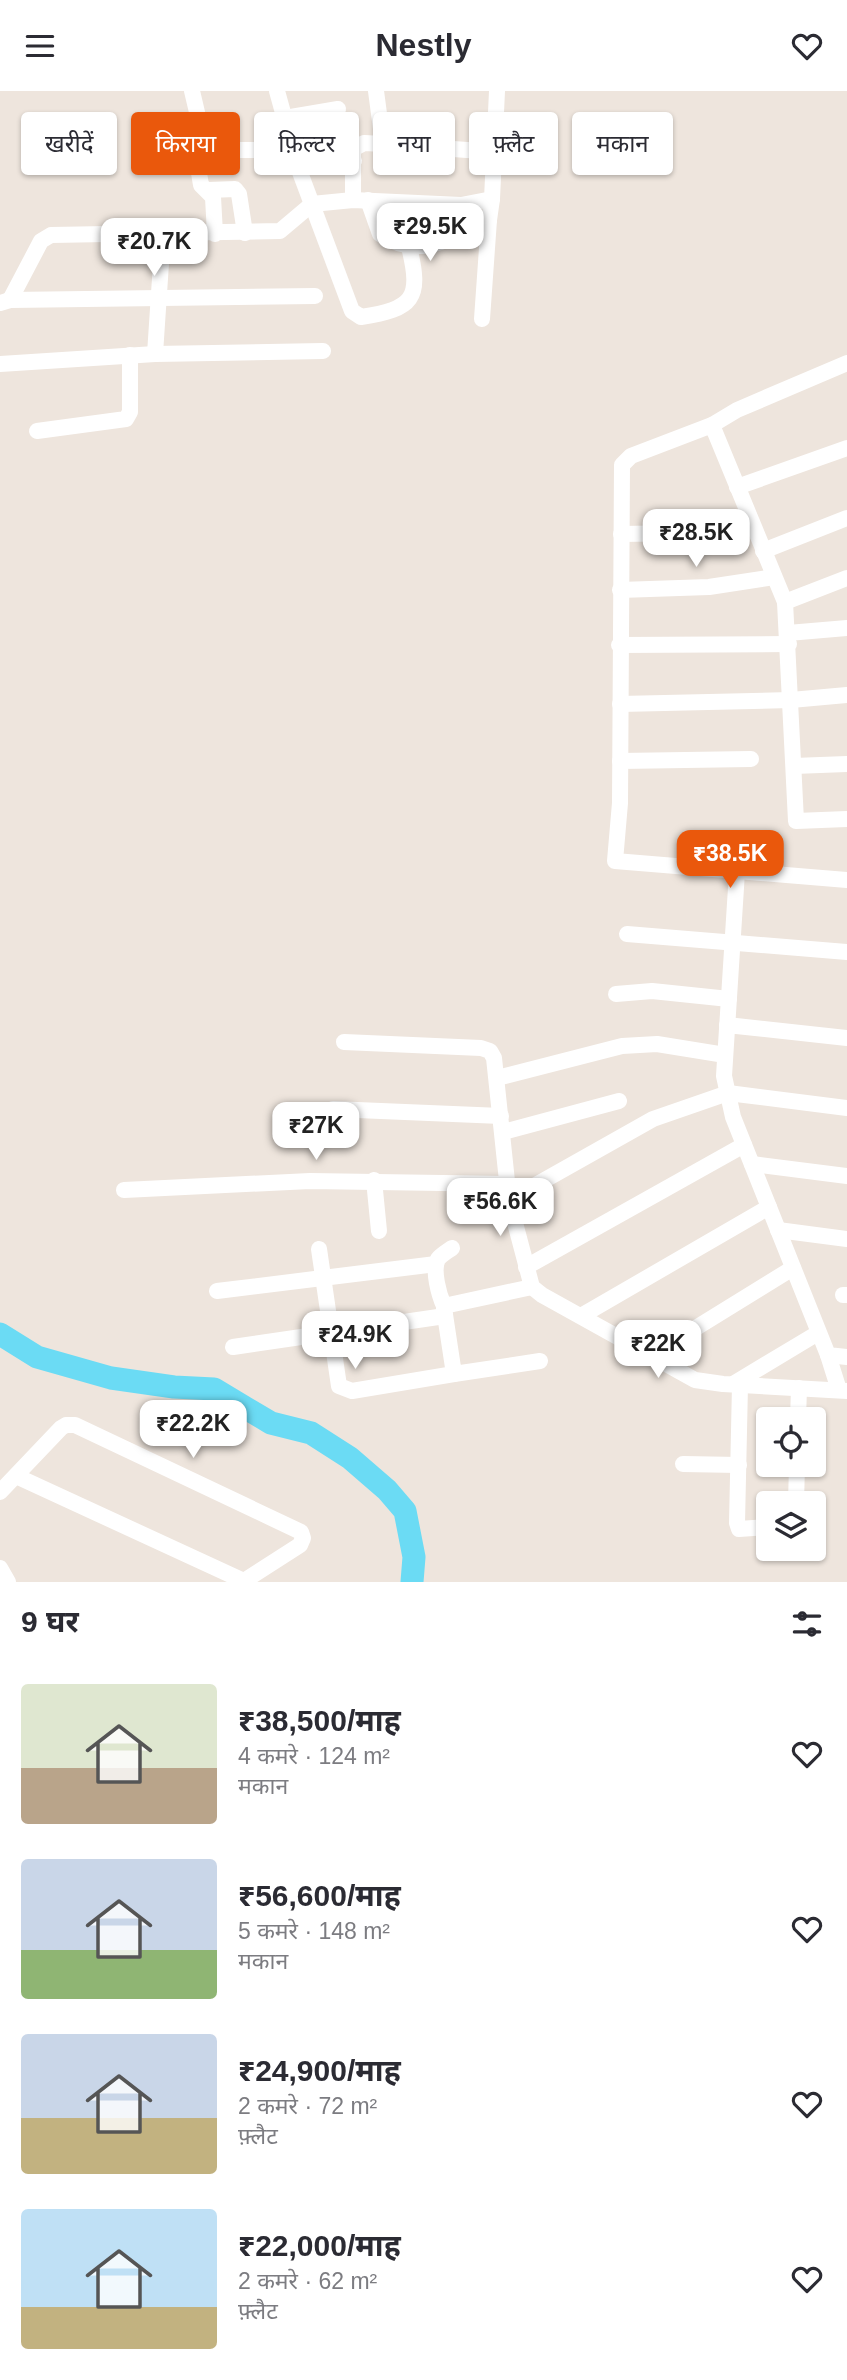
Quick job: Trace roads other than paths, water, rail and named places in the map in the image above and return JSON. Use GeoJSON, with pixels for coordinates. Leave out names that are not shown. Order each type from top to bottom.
{"type":"FeatureCollection","features":[{"type":"Feature","properties":{"kind":"street"},"geometry":{"type":"LineString","coordinates":[[192,91],[198,112]]}},
{"type":"Feature","properties":{"kind":"street"},"geometry":{"type":"LineString","coordinates":[[277,91],[283,112]]}},
{"type":"Feature","properties":{"kind":"street"},"geometry":{"type":"LineString","coordinates":[[376,91],[379,112]]}},
{"type":"Feature","properties":{"kind":"street"},"geometry":{"type":"LineString","coordinates":[[496,112],[497,91]]}},
{"type":"Feature","properties":{"kind":"street"},"geometry":{"type":"LineString","coordinates":[[320,112],[338,109]]}},
{"type":"Feature","properties":{"kind":"street"},"geometry":{"type":"LineString","coordinates":[[199,175],[201,185],[209,190],[213,197],[215,234]]}},
{"type":"Feature","properties":{"kind":"street"},"geometry":{"type":"LineString","coordinates":[[301,175],[352,311],[361,317],[392,313],[404,305],[415,290],[415,269],[409,247]]}},
{"type":"Feature","properties":{"kind":"street"},"geometry":{"type":"LineString","coordinates":[[357,175],[361,200],[380,234],[409,247],[449,241],[489,220]]}},
{"type":"Feature","properties":{"kind":"street"},"geometry":{"type":"LineString","coordinates":[[482,319],[494,175]]}},
{"type":"Feature","properties":{"kind":"street"},"geometry":{"type":"LineString","coordinates":[[209,190],[235,189],[239,194],[245,233]]}},
{"type":"Feature","properties":{"kind":"street"},"geometry":{"type":"LineString","coordinates":[[5,301],[41,241],[51,235],[279,231],[312,204],[361,200],[461,205],[492,199]]}},
{"type":"Feature","properties":{"kind":"street"},"geometry":{"type":"LineString","coordinates":[[155,354],[163,233]]}},
{"type":"Feature","properties":{"kind":"street"},"geometry":{"type":"LineString","coordinates":[[5,301],[315,296]]}},
{"type":"Feature","properties":{"kind":"street"},"geometry":{"type":"LineString","coordinates":[[0,364],[130,355],[323,351]]}},
{"type":"Feature","properties":{"kind":"street"},"geometry":{"type":"LineString","coordinates":[[37,431],[126,419],[130,412],[130,355]]}},
{"type":"Feature","properties":{"kind":"street"},"geometry":{"type":"LineString","coordinates":[[847,363],[737,409],[712,425],[632,456],[622,465],[620,761],[615,860],[847,880]]}},
{"type":"Feature","properties":{"kind":"street"},"geometry":{"type":"LineString","coordinates":[[712,425],[785,602],[796,821],[847,819]]}},
{"type":"Feature","properties":{"kind":"street"},"geometry":{"type":"LineString","coordinates":[[737,487],[847,447]]}},
{"type":"Feature","properties":{"kind":"street"},"geometry":{"type":"LineString","coordinates":[[764,551],[847,518]]}},
{"type":"Feature","properties":{"kind":"street"},"geometry":{"type":"LineString","coordinates":[[621,534],[685,533]]}},
{"type":"Feature","properties":{"kind":"street"},"geometry":{"type":"LineString","coordinates":[[620,590],[709,586],[774,577]]}},
{"type":"Feature","properties":{"kind":"street"},"geometry":{"type":"LineString","coordinates":[[785,602],[847,577]]}},
{"type":"Feature","properties":{"kind":"street"},"geometry":{"type":"LineString","coordinates":[[619,645],[788,639],[847,628]]}},
{"type":"Feature","properties":{"kind":"street"},"geometry":{"type":"LineString","coordinates":[[620,704],[791,700],[847,695]]}},
{"type":"Feature","properties":{"kind":"street"},"geometry":{"type":"LineString","coordinates":[[620,761],[751,759]]}},
{"type":"Feature","properties":{"kind":"street"},"geometry":{"type":"LineString","coordinates":[[794,766],[847,764]]}},
{"type":"Feature","properties":{"kind":"street"},"geometry":{"type":"LineString","coordinates":[[233,1347],[331,1334],[445,1310],[531,1287],[695,1380],[843,1391],[744,1145],[724,1076],[737,872]]}},
{"type":"Feature","properties":{"kind":"street"},"geometry":{"type":"LineString","coordinates":[[627,934],[847,951]]}},
{"type":"Feature","properties":{"kind":"street"},"geometry":{"type":"LineString","coordinates":[[617,994],[652,991],[729,999]]}},
{"type":"Feature","properties":{"kind":"street"},"geometry":{"type":"LineString","coordinates":[[727,1024],[847,1038]]}},
{"type":"Feature","properties":{"kind":"street"},"geometry":{"type":"LineString","coordinates":[[344,1042],[481,1048],[490,1051],[494,1058],[497,1078],[508,1192],[531,1287]]}},
{"type":"Feature","properties":{"kind":"street"},"geometry":{"type":"LineString","coordinates":[[497,1078],[632,1045],[657,1044],[725,1055]]}},
{"type":"Feature","properties":{"kind":"street"},"geometry":{"type":"LineString","coordinates":[[124,1190],[374,1180],[508,1192],[653,1119],[728,1093],[847,1108]]}},
{"type":"Feature","properties":{"kind":"street"},"geometry":{"type":"LineString","coordinates":[[333,1109],[502,1124],[619,1101]]}},
{"type":"Feature","properties":{"kind":"street"},"geometry":{"type":"LineString","coordinates":[[526,1268],[744,1145]]}},
{"type":"Feature","properties":{"kind":"street"},"geometry":{"type":"LineString","coordinates":[[752,1164],[847,1175]]}},
{"type":"Feature","properties":{"kind":"street"},"geometry":{"type":"LineString","coordinates":[[374,1180],[379,1231]]}},
{"type":"Feature","properties":{"kind":"street"},"geometry":{"type":"LineString","coordinates":[[581,1316],[769,1207]]}},
{"type":"Feature","properties":{"kind":"street"},"geometry":{"type":"LineString","coordinates":[[778,1230],[847,1239]]}},
{"type":"Feature","properties":{"kind":"street"},"geometry":{"type":"LineString","coordinates":[[452,1248],[439,1257],[436,1264],[439,1297],[445,1310],[454,1374]]}},
{"type":"Feature","properties":{"kind":"street"},"geometry":{"type":"LineString","coordinates":[[319,1249],[339,1386],[346,1391],[540,1361]]}},
{"type":"Feature","properties":{"kind":"street"},"geometry":{"type":"LineString","coordinates":[[217,1291],[436,1264]]}},
{"type":"Feature","properties":{"kind":"street"},"geometry":{"type":"LineString","coordinates":[[652,1355],[793,1268]]}},
{"type":"Feature","properties":{"kind":"street"},"geometry":{"type":"LineString","coordinates":[[736,1385],[818,1333]]}},
{"type":"Feature","properties":{"kind":"street"},"geometry":{"type":"LineString","coordinates":[[828,1355],[847,1357]]}},
{"type":"Feature","properties":{"kind":"street"},"geometry":{"type":"LineString","coordinates":[[736,1385],[737,1523],[739,1528],[756,1527]]}},
{"type":"Feature","properties":{"kind":"street"},"geometry":{"type":"LineString","coordinates":[[798,1407],[799,1388]]}},
{"type":"Feature","properties":{"kind":"street"},"geometry":{"type":"LineString","coordinates":[[0,1492],[61,1428],[75,1425],[301,1532],[303,1538],[300,1545],[245,1581],[16,1476]]}},
{"type":"Feature","properties":{"kind":"street"},"geometry":{"type":"LineString","coordinates":[[682,1464],[738,1465]]}},
{"type":"Feature","properties":{"kind":"street"},"geometry":{"type":"LineString","coordinates":[[0,1568],[8,1582]]}},
{"type":"Feature","properties":{"kind":"waterway"},"geometry":{"type":"LineString","coordinates":[[0,1334],[37,1357],[111,1378],[174,1387],[214,1389],[271,1423],[311,1433],[350,1458],[387,1490],[405,1511],[414,1557],[412,1582]]}}]}
